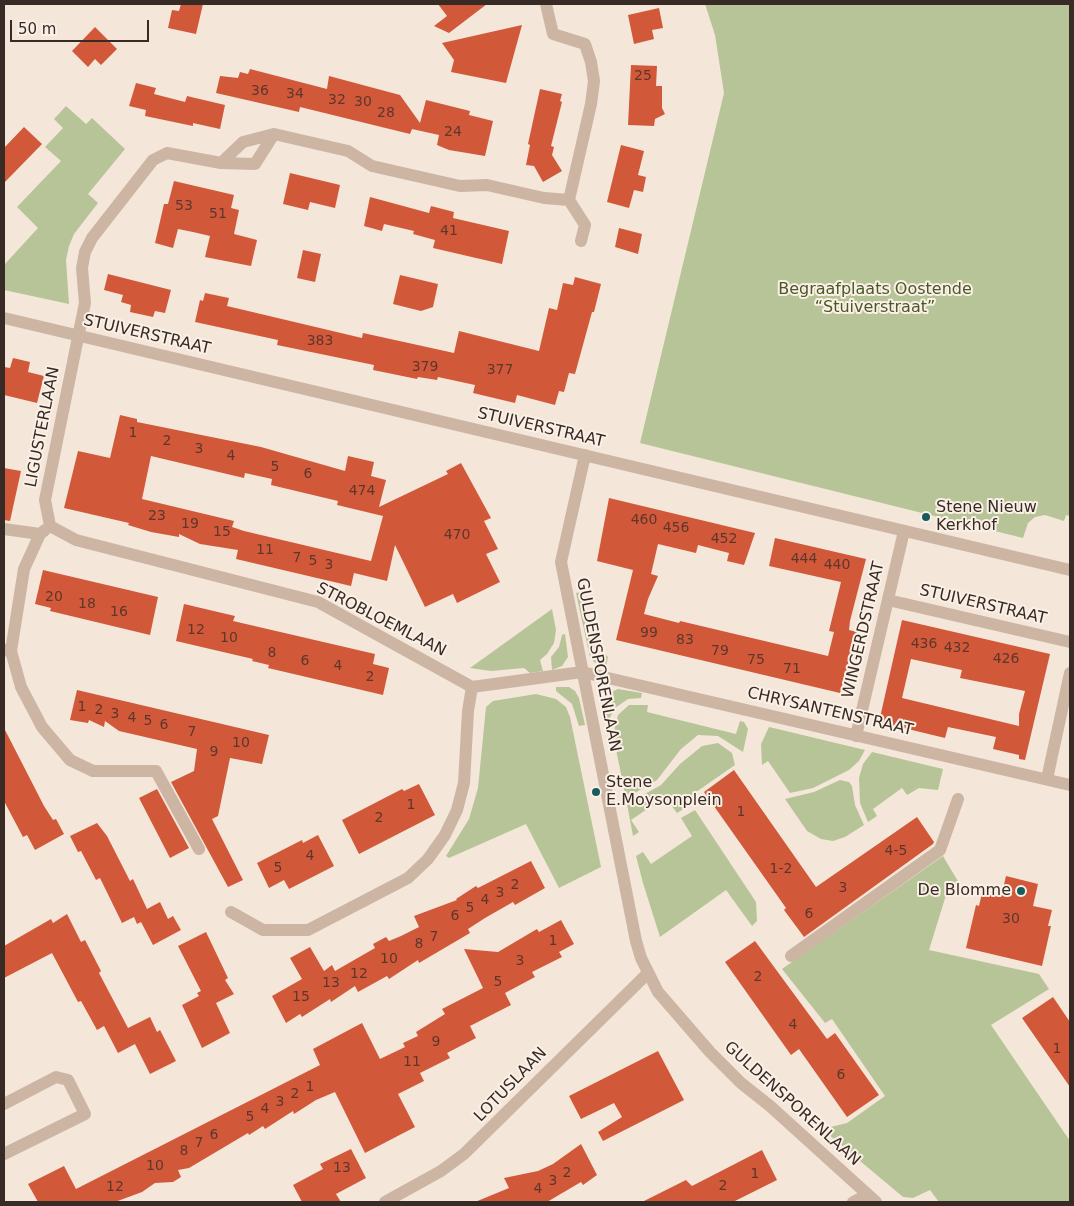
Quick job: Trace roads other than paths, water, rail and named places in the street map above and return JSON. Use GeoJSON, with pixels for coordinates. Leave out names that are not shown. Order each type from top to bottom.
{"type":"FeatureCollection","features":[{"type":"Feature","properties":{"kind":"street"},"geometry":{"type":"LineString","coordinates":[[546,4],[553,34],[584,44],[591,62],[594,81],[591,104],[569,200],[585,225],[581,241]]}},
{"type":"Feature","properties":{"kind":"street"},"geometry":{"type":"LineString","coordinates":[[221,163],[243,142],[274,134],[348,152],[372,166],[460,186],[487,185],[544,198],[569,200]]}},
{"type":"Feature","properties":{"kind":"street","name":"LIGUSTERLAAN"},"geometry":{"type":"LineString","coordinates":[[50,526],[45,500],[85,302],[82,268],[85,252],[92,238],[154,160],[167,153],[221,163],[255,164],[274,134]]}},
{"type":"Feature","properties":{"kind":"street","name":"STUIVERSTRAAT"},"geometry":{"type":"LineString","coordinates":[[4,318],[1070,570]]}},
{"type":"Feature","properties":{"kind":"street","name":"GULDENSPORENLAAN"},"geometry":{"type":"LineString","coordinates":[[585,454],[561,562],[636,941],[648,973],[658,992],[723,1064],[872,1199]]}},
{"type":"Feature","properties":{"kind":"street"},"geometry":{"type":"LineString","coordinates":[[50,526],[40,534],[24,569],[7,651],[21,687],[42,727],[70,760],[93,771],[156,771],[199,848]]}},
{"type":"Feature","properties":{"kind":"street","name":"STROBLOEMLAAN"},"geometry":{"type":"LineString","coordinates":[[50,526],[76,540],[318,602],[472,687]]}},
{"type":"Feature","properties":{"kind":"street"},"geometry":{"type":"LineString","coordinates":[[4,529],[40,534]]}},
{"type":"Feature","properties":{"kind":"street","name":"WINGERDSTRAAT"},"geometry":{"type":"LineString","coordinates":[[856,736],[904,531]]}},
{"type":"Feature","properties":{"kind":"street","name":"STUIVERSTRAAT"},"geometry":{"type":"LineString","coordinates":[[888,600],[1070,642]]}},
{"type":"Feature","properties":{"kind":"street"},"geometry":{"type":"LineString","coordinates":[[231,912],[263,930],[308,930],[408,878],[428,859],[445,835],[458,810],[464,783],[468,711],[472,687],[582,672]]}},
{"type":"Feature","properties":{"kind":"street","name":"CHRYSANTENSTRAAT"},"geometry":{"type":"LineString","coordinates":[[582,672],[1070,785]]}},
{"type":"Feature","properties":{"kind":"street"},"geometry":{"type":"LineString","coordinates":[[1047,779],[1070,673]]}},
{"type":"Feature","properties":{"kind":"street"},"geometry":{"type":"LineString","coordinates":[[791,956],[940,850],[958,799]]}},
{"type":"Feature","properties":{"kind":"street","name":"LOTUSLAAN"},"geometry":{"type":"LineString","coordinates":[[385,1202],[441,1171],[464,1154],[648,973]]}},
{"type":"Feature","properties":{"kind":"street"},"geometry":{"type":"LineString","coordinates":[[4,1104],[56,1078],[68,1080],[85,1114],[4,1154]]}},
{"type":"Feature","properties":{"kind":"street"},"geometry":{"type":"LineString","coordinates":[[853,1202],[872,1199]]}},
{"type":"Feature","properties":{"kind":"place","name":"Stene Nieuw Kerkhof"},"geometry":{"type":"Point","coordinates":[926,517]}},
{"type":"Feature","properties":{"kind":"place","name":"Stene E.Moysonplein"},"geometry":{"type":"Point","coordinates":[596,792]}},
{"type":"Feature","properties":{"kind":"place","name":"De Blomme"},"geometry":{"type":"Point","coordinates":[1021,891]}},
{"type":"Feature","properties":{"kind":"park label","name":"Begraafplaats Oostende “Stuiverstraat”"},"geometry":{"type":"Point","coordinates":[875,299]}}]}
